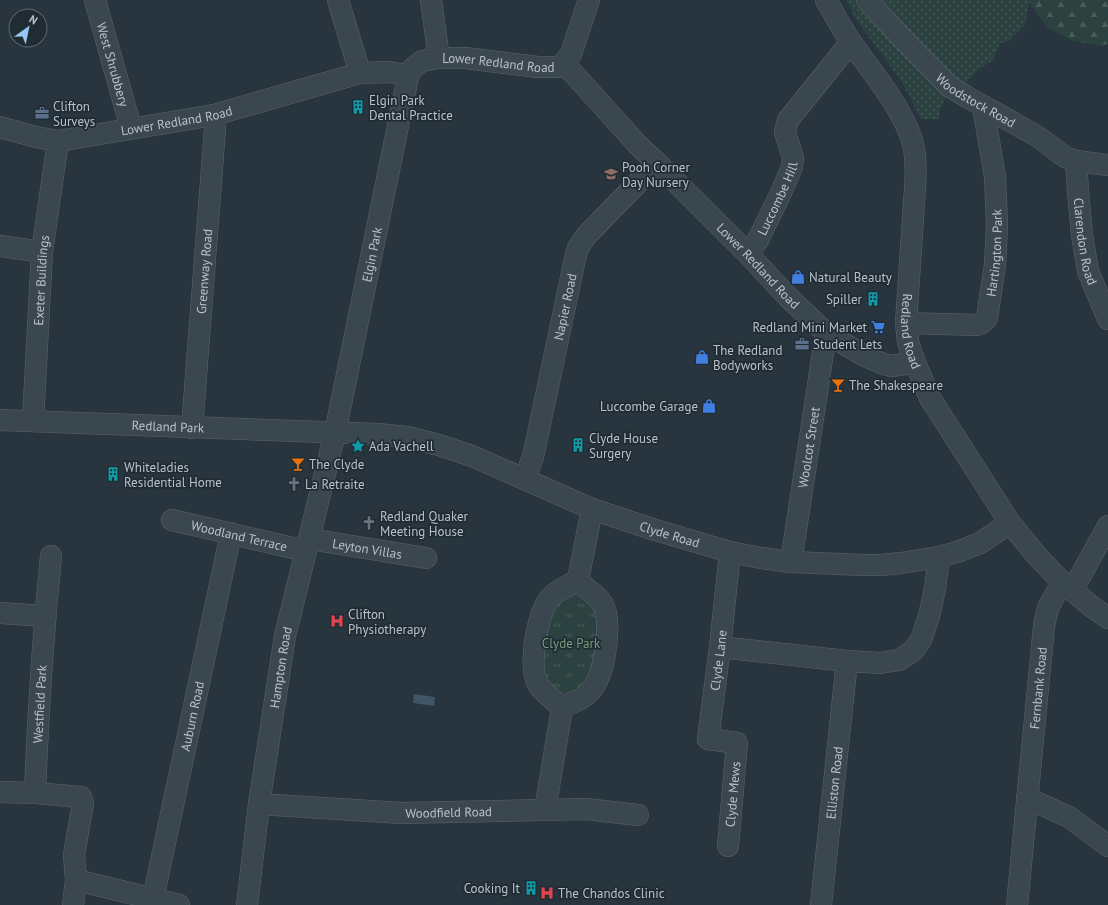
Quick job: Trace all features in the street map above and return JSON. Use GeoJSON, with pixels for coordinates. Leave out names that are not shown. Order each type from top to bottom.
{"type":"FeatureCollection","features":[{"type":"Feature","properties":{"kind":"street","name":"West Shrubbery"},"geometry":{"type":"LineString","coordinates":[[95,0],[131,128]]}},
{"type":"Feature","properties":{"kind":"street"},"geometry":{"type":"LineString","coordinates":[[338,0],[360,74]]}},
{"type":"Feature","properties":{"kind":"street"},"geometry":{"type":"LineString","coordinates":[[431,0],[439,58]]}},
{"type":"Feature","properties":{"kind":"street"},"geometry":{"type":"LineString","coordinates":[[564,63],[571,54],[589,0]]}},
{"type":"Feature","properties":{"kind":"street","name":"Redland Road"},"geometry":{"type":"LineString","coordinates":[[826,0],[851,42],[899,112],[908,130],[914,148],[916,166],[915,188],[906,323],[908,342],[930,398],[1010,522],[1036,556],[1067,586],[1108,618]]}},
{"type":"Feature","properties":{"kind":"street","name":"Woodstock Road"},"geometry":{"type":"LineString","coordinates":[[866,0],[899,36],[949,86],[1037,136],[1065,157],[1076,161],[1108,165]]}},
{"type":"Feature","properties":{"kind":"street","name":"Luccombe Hill"},"geometry":{"type":"LineString","coordinates":[[748,254],[758,240],[792,167],[793,158],[786,132],[788,120],[851,42]]}},
{"type":"Feature","properties":{"kind":"street","name":"Lower Redland Road"},"geometry":{"type":"LineString","coordinates":[[0,126],[36,137],[58,141],[214,115],[360,74],[389,72],[408,77],[411,70],[422,61],[439,58],[465,58],[538,67],[558,67],[564,63],[637,144],[748,254],[788,297],[826,333],[881,364],[891,366],[904,364],[914,360]]}},
{"type":"Feature","properties":{"kind":"street","name":"Elgin Park"},"geometry":{"type":"LineString","coordinates":[[335,433],[408,77]]}},
{"type":"Feature","properties":{"kind":"street","name":"Hartington Park"},"geometry":{"type":"LineString","coordinates":[[906,323],[976,325],[982,323],[987,318],[995,265],[997,225],[995,177],[983,106]]}},
{"type":"Feature","properties":{"kind":"street","name":"Greenway Road"},"geometry":{"type":"LineString","coordinates":[[192,428],[215,129],[214,115]]}},
{"type":"Feature","properties":{"kind":"street","name":"Exeter Buildings"},"geometry":{"type":"LineString","coordinates":[[33,421],[42,252],[58,141]]}},
{"type":"Feature","properties":{"kind":"street","name":"Clarendon Road"},"geometry":{"type":"LineString","coordinates":[[1076,161],[1082,235],[1088,271],[1108,319]]}},
{"type":"Feature","properties":{"kind":"street","name":"Napier Road"},"geometry":{"type":"LineString","coordinates":[[525,478],[533,457],[578,248],[586,236],[657,163]]}},
{"type":"Feature","properties":{"kind":"street"},"geometry":{"type":"LineString","coordinates":[[0,246],[42,252]]}},
{"type":"Feature","properties":{"kind":"street","name":"Woolcot Street"},"geometry":{"type":"LineString","coordinates":[[790,562],[826,333]]}},
{"type":"Feature","properties":{"kind":"street","name":"Redland Park"},"geometry":{"type":"LineString","coordinates":[[0,420],[335,433]]}},
{"type":"Feature","properties":{"kind":"street","name":"Clyde Road"},"geometry":{"type":"LineString","coordinates":[[335,433],[378,434],[407,437],[439,445],[472,456],[525,478],[592,509],[652,529],[730,552],[790,562],[881,566],[939,557],[980,543],[1010,522]]}},
{"type":"Feature","properties":{"kind":"street","name":"Hampton Road"},"geometry":{"type":"LineString","coordinates":[[247,905],[259,804],[285,636],[335,433]]}},
{"type":"Feature","properties":{"kind":"street"},"geometry":{"type":"LineString","coordinates":[[578,580],[592,509]]}},
{"type":"Feature","properties":{"kind":"street","name":"Woodland Terrace"},"geometry":{"type":"LineString","coordinates":[[172,520],[231,534],[307,545]]}},
{"type":"Feature","properties":{"kind":"street","name":"Fernbank Road"},"geometry":{"type":"LineString","coordinates":[[1017,905],[1044,626],[1048,608],[1067,586],[1108,526]]}},
{"type":"Feature","properties":{"kind":"street","name":"Auburn Road"},"geometry":{"type":"LineString","coordinates":[[153,899],[231,534]]}},
{"type":"Feature","properties":{"kind":"street","name":"Leyton Villas"},"geometry":{"type":"LineString","coordinates":[[307,545],[426,558]]}},
{"type":"Feature","properties":{"kind":"street","name":"Clyde Lane"},"geometry":{"type":"LineString","coordinates":[[730,552],[708,739],[737,743]]}},
{"type":"Feature","properties":{"kind":"street","name":"Westfield Park"},"geometry":{"type":"LineString","coordinates":[[35,793],[45,616],[51,556]]}},
{"type":"Feature","properties":{"kind":"street"},"geometry":{"type":"LineString","coordinates":[[720,647],[847,661],[880,663],[899,660],[913,650],[921,640],[929,616],[935,589],[939,557]]}},
{"type":"Feature","properties":{"kind":"street"},"geometry":{"type":"LineString","coordinates":[[562,708],[543,691],[538,684],[535,675],[534,650],[538,626],[547,603],[556,592],[578,580]]}},
{"type":"Feature","properties":{"kind":"street"},"geometry":{"type":"LineString","coordinates":[[545,810],[562,708],[567,704],[582,699],[594,686],[603,663],[608,629],[606,610],[602,603],[578,580]]}},
{"type":"Feature","properties":{"kind":"street"},"geometry":{"type":"LineString","coordinates":[[0,613],[45,616]]}},
{"type":"Feature","properties":{"kind":"street","name":"Elliston Road"},"geometry":{"type":"LineString","coordinates":[[821,905],[847,661]]}},
{"type":"Feature","properties":{"kind":"street","name":"Clyde Mews"},"geometry":{"type":"LineString","coordinates":[[728,846],[737,743]]}},
{"type":"Feature","properties":{"kind":"street"},"geometry":{"type":"LineString","coordinates":[[0,792],[81,797],[83,803],[74,855],[76,880],[73,905]]}},
{"type":"Feature","properties":{"kind":"street"},"geometry":{"type":"LineString","coordinates":[[1027,798],[1069,817],[1108,846]]}},
{"type":"Feature","properties":{"kind":"street","name":"Woodfield Road"},"geometry":{"type":"LineString","coordinates":[[259,804],[402,813],[586,809],[638,815]]}},
{"type":"Feature","properties":{"kind":"street"},"geometry":{"type":"LineString","coordinates":[[76,880],[178,905]]}},
{"type":"Feature","properties":{"kind":"green space"},"geometry":{"type":"Polygon","coordinates":[[[846,0],[859,0],[947,94],[940,110],[939,119],[921,119],[902,82],[857,21],[846,0]]]}},
{"type":"Feature","properties":{"kind":"green space"},"geometry":{"type":"Polygon","coordinates":[[[873,0],[1028,0],[1029,3],[1025,25],[1009,41],[1000,43],[993,60],[978,70],[961,88],[873,0]]]}},
{"type":"Feature","properties":{"kind":"green space"},"geometry":{"type":"Polygon","coordinates":[[[1028,0],[1108,0],[1108,44],[1099,46],[1070,40],[1047,27],[1028,0]]]}},
{"type":"Feature","properties":{"kind":"green space","name":"Clyde Park"},"geometry":{"type":"Polygon","coordinates":[[[573,593],[579,594],[600,615],[590,680],[570,693],[562,693],[548,685],[541,662],[553,605],[573,593]]]}},
{"type":"Feature","properties":{"kind":"water"},"geometry":{"type":"Polygon","coordinates":[[[414,694],[435,697],[434,706],[413,703],[414,694]]]}},
{"type":"Feature","properties":{"kind":"place","name":"Elgin Park Dental Practice"},"geometry":{"type":"Point","coordinates":[358,107]}},
{"type":"Feature","properties":{"kind":"place","name":"Clifton Surveys"},"geometry":{"type":"Point","coordinates":[42,113]}},
{"type":"Feature","properties":{"kind":"place","name":"Pooh Corner Day Nursery"},"geometry":{"type":"Point","coordinates":[611,174]}},
{"type":"Feature","properties":{"kind":"place","name":"Natural Beauty"},"geometry":{"type":"Point","coordinates":[798,277]}},
{"type":"Feature","properties":{"kind":"place","name":"Spiller"},"geometry":{"type":"Point","coordinates":[873,299]}},
{"type":"Feature","properties":{"kind":"place","name":"Redland Mini Market"},"geometry":{"type":"Point","coordinates":[878,327]}},
{"type":"Feature","properties":{"kind":"place","name":"Student Lets"},"geometry":{"type":"Point","coordinates":[802,344]}},
{"type":"Feature","properties":{"kind":"place","name":"The Redland Bodyworks"},"geometry":{"type":"Point","coordinates":[702,357]}},
{"type":"Feature","properties":{"kind":"place","name":"The Shakespeare"},"geometry":{"type":"Point","coordinates":[838,385]}},
{"type":"Feature","properties":{"kind":"place","name":"Luccombe Garage"},"geometry":{"type":"Point","coordinates":[709,406]}},
{"type":"Feature","properties":{"kind":"place","name":"Clyde House Surgery"},"geometry":{"type":"Point","coordinates":[578,445]}},
{"type":"Feature","properties":{"kind":"place","name":"Ada Vachell"},"geometry":{"type":"Point","coordinates":[358,446]}},
{"type":"Feature","properties":{"kind":"place","name":"The Clyde"},"geometry":{"type":"Point","coordinates":[298,464]}},
{"type":"Feature","properties":{"kind":"place","name":"Whiteladies Residential Home"},"geometry":{"type":"Point","coordinates":[113,474]}},
{"type":"Feature","properties":{"kind":"place","name":"La Retraite"},"geometry":{"type":"Point","coordinates":[294,484]}},
{"type":"Feature","properties":{"kind":"place","name":"Redland Quaker Meeting House"},"geometry":{"type":"Point","coordinates":[369,523]}},
{"type":"Feature","properties":{"kind":"place","name":"Clifton Physiotherapy"},"geometry":{"type":"Point","coordinates":[337,621]}},
{"type":"Feature","properties":{"kind":"place","name":"Cooking It"},"geometry":{"type":"Point","coordinates":[531,888]}},
{"type":"Feature","properties":{"kind":"place","name":"The Chandos Clinic"},"geometry":{"type":"Point","coordinates":[547,893]}}]}
